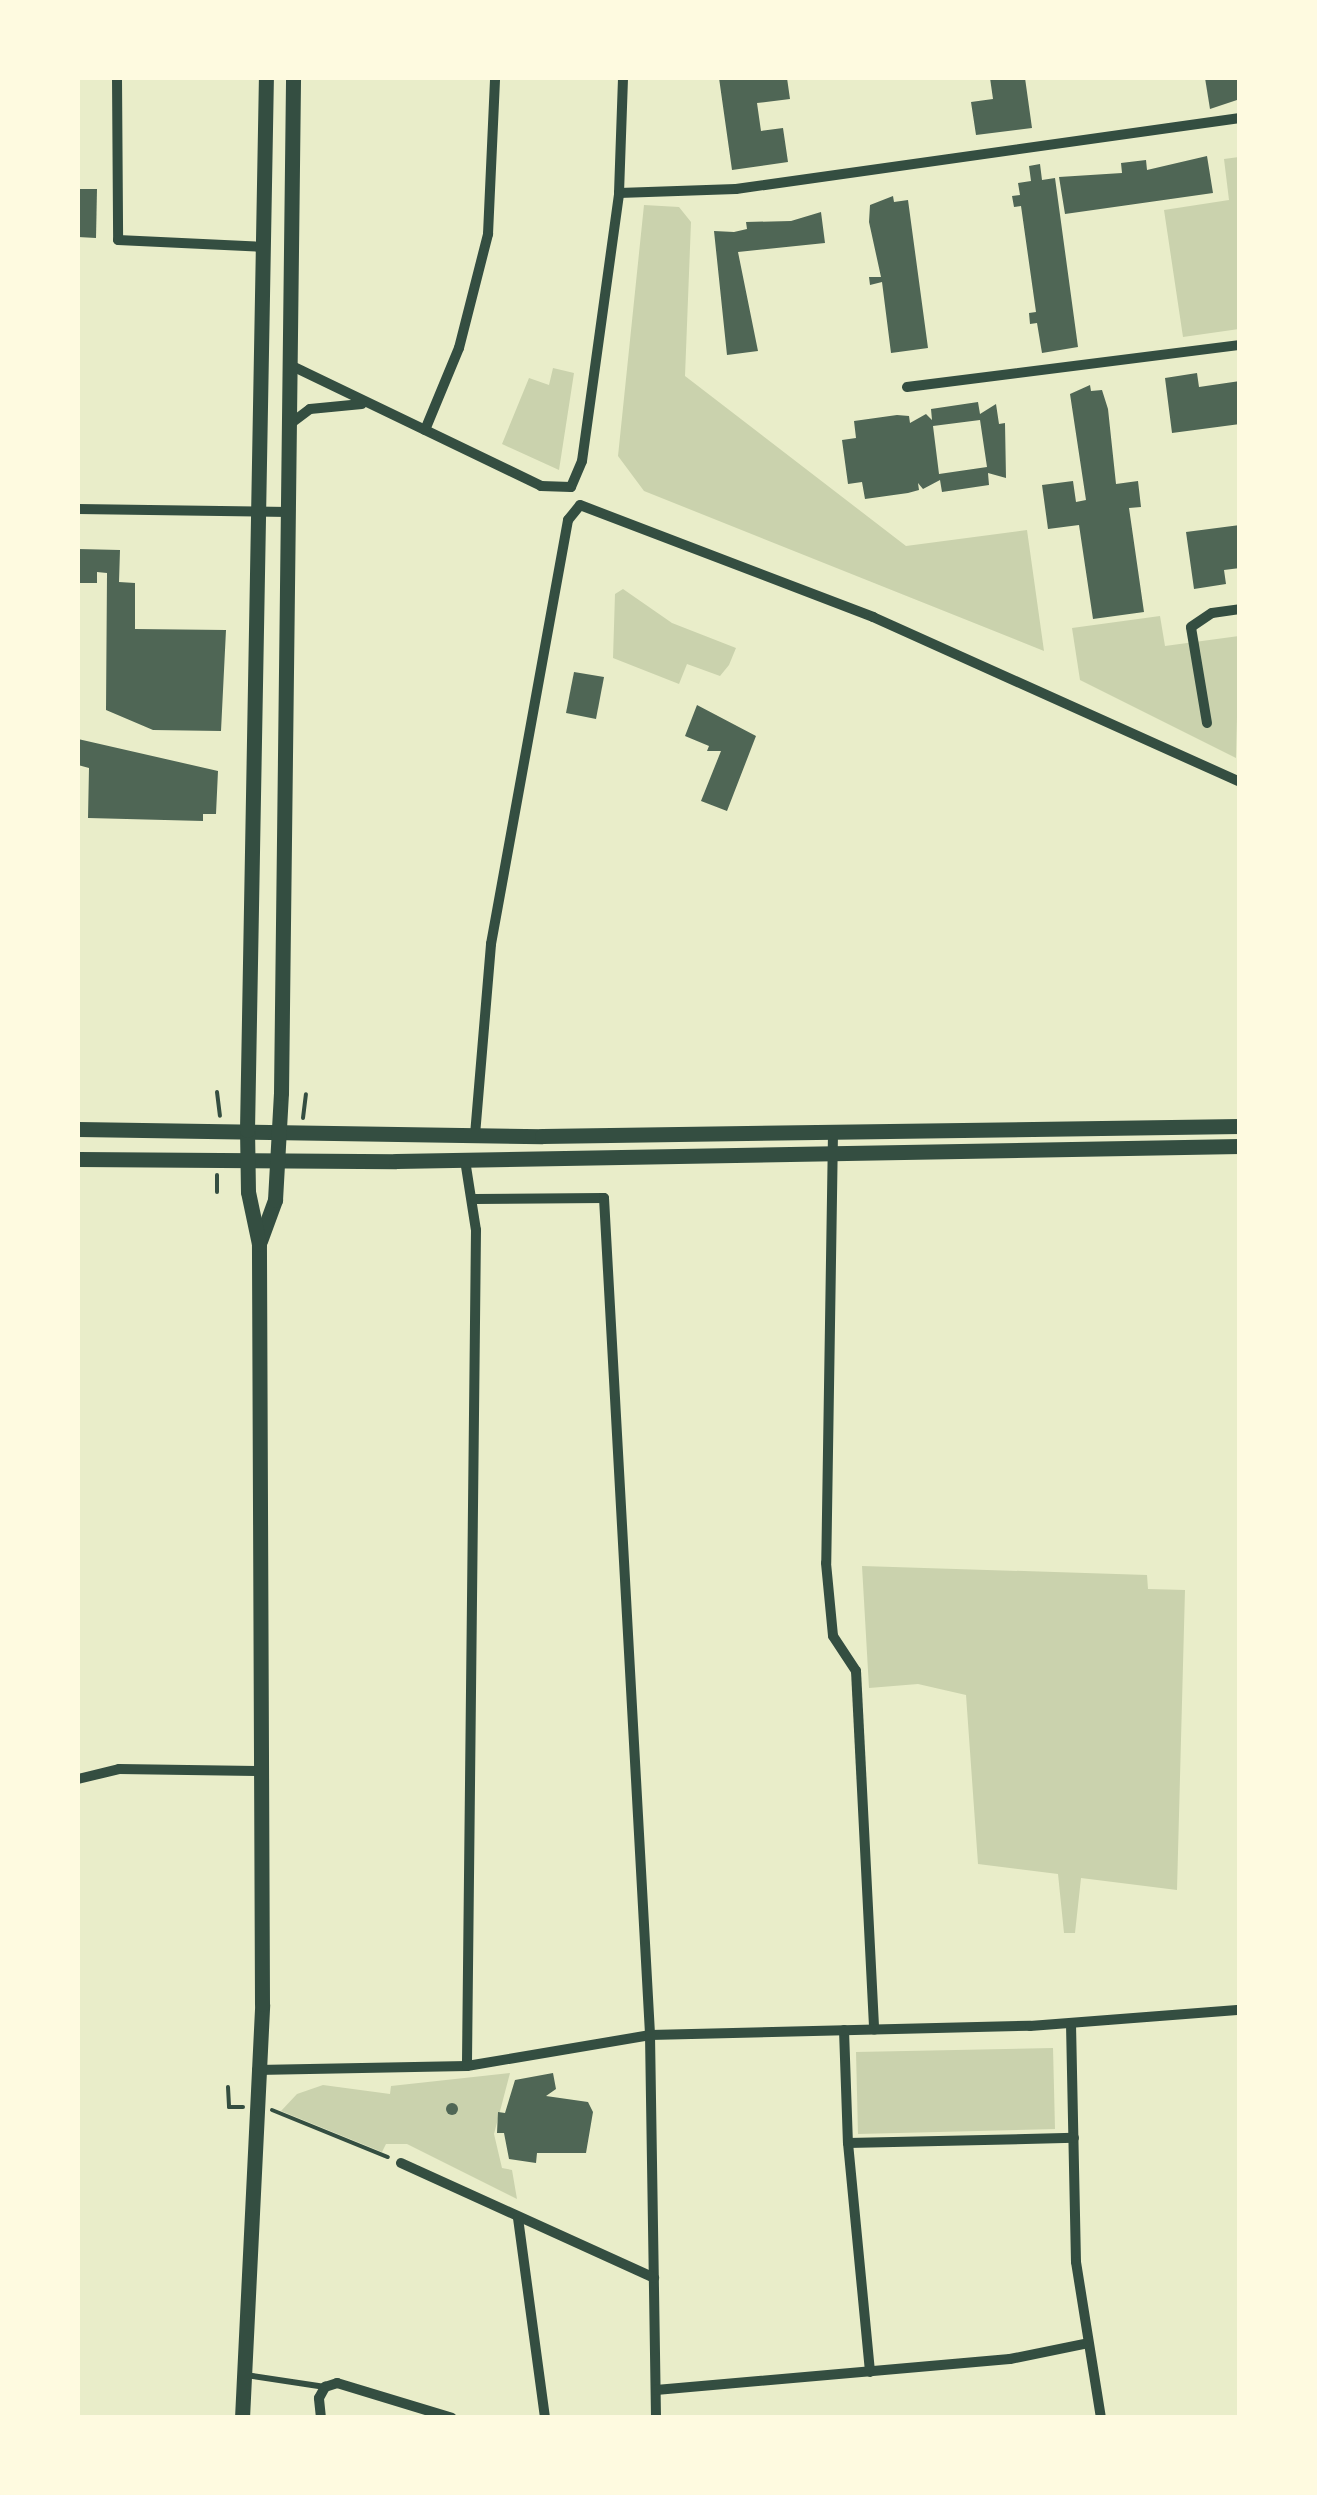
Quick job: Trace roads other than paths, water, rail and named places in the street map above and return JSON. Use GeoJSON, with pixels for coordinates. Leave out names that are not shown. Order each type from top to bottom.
{"type":"FeatureCollection","features":[{"type":"Feature","properties":{"kind":"main road"},"geometry":{"type":"LineString","coordinates":[[242,2418],[258,2070],[259,1244],[247,1130],[262,512],[266,78]]}},
{"type":"Feature","properties":{"kind":"main road"},"geometry":{"type":"LineString","coordinates":[[259,1244],[275,1200],[280,1130],[293,78]]}},
{"type":"Feature","properties":{"kind":"main road"},"geometry":{"type":"LineString","coordinates":[[78,1129],[475,1135],[1240,1126]]}},
{"type":"Feature","properties":{"kind":"main road"},"geometry":{"type":"LineString","coordinates":[[78,1160],[466,1160],[1240,1146]]}},
{"type":"Feature","properties":{"kind":"street"},"geometry":{"type":"LineString","coordinates":[[117,78],[118,240],[265,247]]}},
{"type":"Feature","properties":{"kind":"street"},"geometry":{"type":"LineString","coordinates":[[425,430],[454,366],[488,234],[495,78]]}},
{"type":"Feature","properties":{"kind":"street"},"geometry":{"type":"LineString","coordinates":[[290,365],[549,490],[570,488],[582,461],[619,193],[622,78]]}},
{"type":"Feature","properties":{"kind":"street"},"geometry":{"type":"LineString","coordinates":[[619,193],[736,189],[1240,118]]}},
{"type":"Feature","properties":{"kind":"street"},"geometry":{"type":"LineString","coordinates":[[907,387],[1240,346]]}},
{"type":"Feature","properties":{"kind":"street"},"geometry":{"type":"LineString","coordinates":[[290,424],[310,408],[368,403]]}},
{"type":"Feature","properties":{"kind":"street"},"geometry":{"type":"LineString","coordinates":[[475,1135],[491,944],[568,520],[578,506],[592,505],[873,617],[1240,782]]}},
{"type":"Feature","properties":{"kind":"street"},"geometry":{"type":"LineString","coordinates":[[78,509],[289,512]]}},
{"type":"Feature","properties":{"kind":"street"},"geometry":{"type":"LineString","coordinates":[[1208,722],[1191,627],[1212,613],[1240,610]]}},
{"type":"Feature","properties":{"kind":"street"},"geometry":{"type":"LineString","coordinates":[[833,1133],[826,1562],[834,1636],[856,1671],[874,2030]]}},
{"type":"Feature","properties":{"kind":"street"},"geometry":{"type":"LineString","coordinates":[[466,1160],[475,1198],[467,2066]]}},
{"type":"Feature","properties":{"kind":"street"},"geometry":{"type":"LineString","coordinates":[[475,1198],[604,1198],[650,2035],[656,2418]]}},
{"type":"Feature","properties":{"kind":"street"},"geometry":{"type":"LineString","coordinates":[[78,1780],[120,1769],[261,1770]]}},
{"type":"Feature","properties":{"kind":"street"},"geometry":{"type":"LineString","coordinates":[[258,2070],[467,2066],[650,2035],[1071,2024],[1240,2010]]}},
{"type":"Feature","properties":{"kind":"street"},"geometry":{"type":"LineString","coordinates":[[1071,2024],[1084,2344],[1100,2418]]}},
{"type":"Feature","properties":{"kind":"street"},"geometry":{"type":"LineString","coordinates":[[844,2030],[848,2143],[870,2372]]}},
{"type":"Feature","properties":{"kind":"street"},"geometry":{"type":"LineString","coordinates":[[848,2143],[1074,2138]]}},
{"type":"Feature","properties":{"kind":"street"},"geometry":{"type":"LineString","coordinates":[[402,2163],[654,2278]]}},
{"type":"Feature","properties":{"kind":"street"},"geometry":{"type":"LineString","coordinates":[[518,2218],[545,2418]]}},
{"type":"Feature","properties":{"kind":"street"},"geometry":{"type":"LineString","coordinates":[[656,2390],[1010,2359],[1084,2344]]}},
{"type":"Feature","properties":{"kind":"street"},"geometry":{"type":"LineString","coordinates":[[321,2418],[325,2387],[348,2386],[452,2418]]}},
{"type":"Feature","properties":{"kind":"lane"},"geometry":{"type":"LineString","coordinates":[[244,2374],[325,2387]]}}]}
